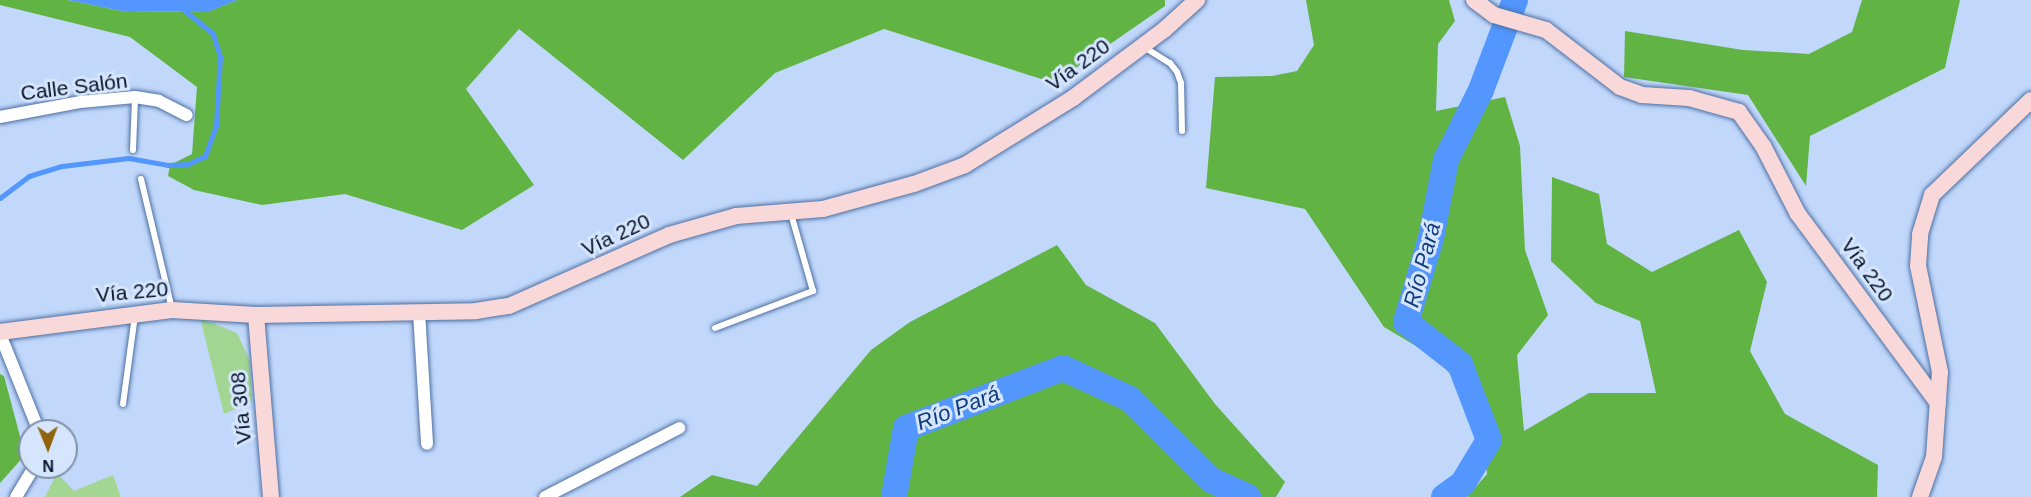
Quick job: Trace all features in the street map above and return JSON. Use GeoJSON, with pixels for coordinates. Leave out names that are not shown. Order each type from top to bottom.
{"type":"FeatureCollection","features":[{"type":"Feature","properties":{"kind":"main road","name":"Vía 220"},"geometry":{"type":"LineString","coordinates":[[0,333],[172,310],[256,315],[419,312],[509,306],[669,235],[736,216],[823,209],[914,184],[965,165],[1073,98],[1142,46],[1197,0]]}},
{"type":"Feature","properties":{"kind":"main road","name":"Vía 220"},"geometry":{"type":"LineString","coordinates":[[1474,0],[1494,15],[1546,30],[1620,87],[1642,95],[1689,98],[1739,112],[1763,146],[1798,214],[1938,403]]}},
{"type":"Feature","properties":{"kind":"main road","name":"Vía 220"},"geometry":{"type":"LineString","coordinates":[[1938,403],[1940,372],[1918,266],[1920,234],[1932,195],[2031,100]]}},
{"type":"Feature","properties":{"kind":"main road","name":"Vía 308"},"geometry":{"type":"LineString","coordinates":[[256,315],[271,497]]}},
{"type":"Feature","properties":{"kind":"main road"},"geometry":{"type":"LineString","coordinates":[[1920,497],[1934,457],[1938,403]]}},
{"type":"Feature","properties":{"kind":"street","name":"Calle Salón"},"geometry":{"type":"LineString","coordinates":[[0,117],[80,102],[135,97],[159,101],[187,115]]}},
{"type":"Feature","properties":{"kind":"street"},"geometry":{"type":"LineString","coordinates":[[419,312],[427,444]]}},
{"type":"Feature","properties":{"kind":"street"},"geometry":{"type":"LineString","coordinates":[[0,333],[34,419]]}},
{"type":"Feature","properties":{"kind":"street"},"geometry":{"type":"LineString","coordinates":[[545,497],[679,428]]}},
{"type":"Feature","properties":{"kind":"street"},"geometry":{"type":"LineString","coordinates":[[16,497],[27,479]]}},
{"type":"Feature","properties":{"kind":"lane"},"geometry":{"type":"LineString","coordinates":[[1142,46],[1170,63],[1177,72],[1181,83],[1182,131]]}},
{"type":"Feature","properties":{"kind":"lane"},"geometry":{"type":"LineString","coordinates":[[133,150],[135,97]]}},
{"type":"Feature","properties":{"kind":"lane"},"geometry":{"type":"LineString","coordinates":[[141,179],[172,310]]}},
{"type":"Feature","properties":{"kind":"lane"},"geometry":{"type":"LineString","coordinates":[[715,328],[813,291],[791,212]]}},
{"type":"Feature","properties":{"kind":"lane"},"geometry":{"type":"LineString","coordinates":[[123,404],[135,314]]}},
{"type":"Feature","properties":{"kind":"green space"},"geometry":{"type":"Polygon","coordinates":[[[0,0],[68,0],[127,12],[210,11],[237,0],[1165,0],[1165,6],[1054,83],[884,29],[775,73],[683,160],[519,29],[466,89],[534,185],[462,230],[345,194],[262,205],[194,190],[168,176],[170,165],[192,154],[197,87],[130,37],[0,5],[0,0]]]}},
{"type":"Feature","properties":{"kind":"green space"},"geometry":{"type":"Polygon","coordinates":[[[1306,0],[1449,0],[1455,21],[1438,44],[1436,111],[1505,97],[1520,146],[1525,250],[1548,315],[1517,355],[1524,431],[1589,393],[1656,393],[1640,321],[1596,303],[1551,261],[1552,177],[1599,194],[1607,244],[1652,272],[1739,230],[1767,282],[1750,351],[1785,414],[1878,465],[1877,497],[1467,497],[1487,474],[1482,436],[1451,375],[1436,358],[1384,327],[1305,209],[1206,188],[1215,77],[1272,76],[1297,71],[1314,45],[1306,0]]]}},
{"type":"Feature","properties":{"kind":"green space"},"geometry":{"type":"Polygon","coordinates":[[[1862,0],[1960,0],[1945,68],[1810,136],[1806,186],[1748,95],[1624,77],[1625,31],[1743,50],[1809,54],[1852,32],[1862,0]]]}},
{"type":"Feature","properties":{"kind":"green space"},"geometry":{"type":"Polygon","coordinates":[[[1057,245],[1086,285],[1155,323],[1215,404],[1285,482],[1276,497],[680,497],[712,475],[757,486],[871,350],[910,322],[1057,245]]]}},
{"type":"Feature","properties":{"kind":"green space"},"geometry":{"type":"Polygon","coordinates":[[[200,318],[237,333],[250,361],[252,402],[224,414],[200,318]]]}},
{"type":"Feature","properties":{"kind":"green space"},"geometry":{"type":"Polygon","coordinates":[[[0,374],[4,376],[18,429],[18,463],[0,483],[0,374]]]}},
{"type":"Feature","properties":{"kind":"green space"},"geometry":{"type":"Polygon","coordinates":[[[113,475],[121,497],[45,497],[54,479],[63,479],[74,491],[113,475]]]}},
{"type":"Feature","properties":{"kind":"water"},"geometry":{"type":"Polygon","coordinates":[[[68,0],[237,0],[210,11],[127,12],[68,0]]]}},
{"type":"Feature","properties":{"kind":"waterway"},"geometry":{"type":"LineString","coordinates":[[0,198],[29,176],[62,166],[129,158],[167,165],[188,164],[205,156],[216,126],[220,57],[213,34],[171,0]]}},
{"type":"Feature","properties":{"kind":"waterway","name":"Río Pará"},"geometry":{"type":"LineString","coordinates":[[1444,497],[1463,483],[1489,440],[1460,364],[1406,322],[1431,238],[1446,160],[1481,90],[1515,0]]}},
{"type":"Feature","properties":{"kind":"waterway","name":"Río Pará"},"geometry":{"type":"LineString","coordinates":[[894,497],[906,428],[1063,368],[1130,399],[1211,480],[1248,497]]}}]}
